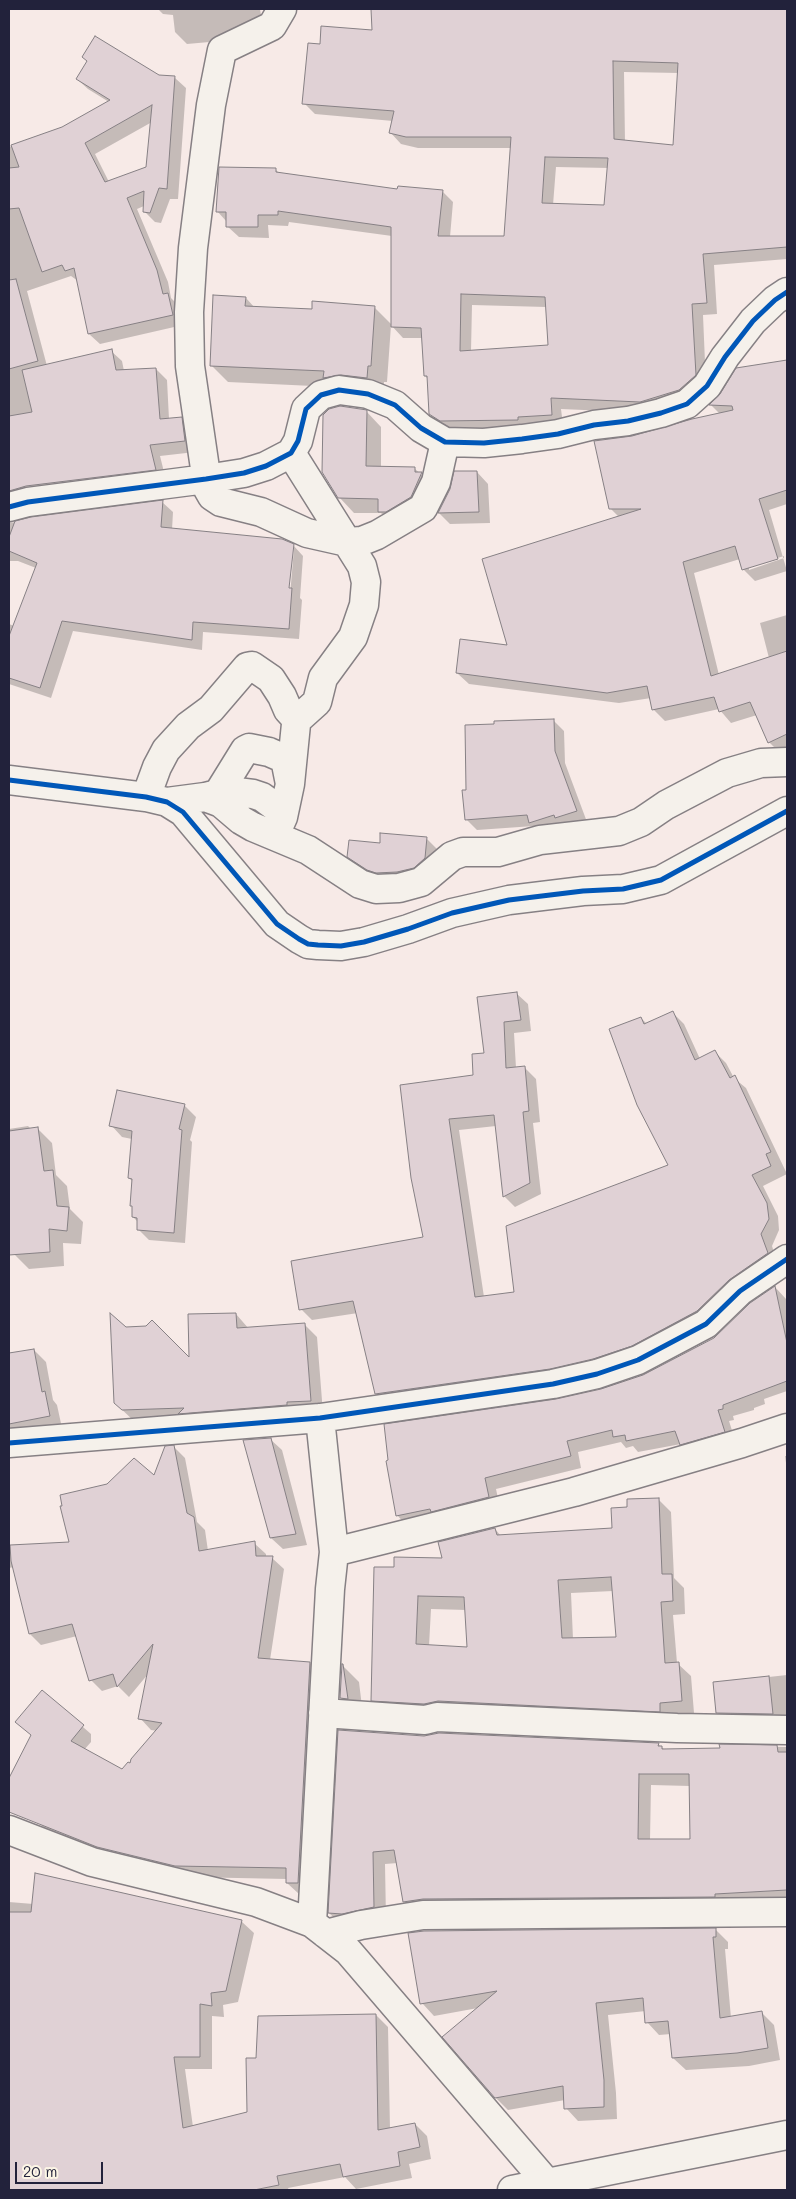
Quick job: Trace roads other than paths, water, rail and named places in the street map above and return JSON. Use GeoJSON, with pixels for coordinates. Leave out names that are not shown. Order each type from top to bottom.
{"type":"FeatureCollection","features":[{"type":"Feature","properties":{"kind":"street"},"geometry":{"type":"LineString","coordinates":[[282,9],[272,26],[222,50],[211,105],[193,248],[189,312],[190,366],[206,479],[212,496],[221,502],[261,512],[313,536],[347,542],[362,541],[377,535],[423,508],[436,482],[445,442]]}},
{"type":"Feature","properties":{"kind":"street"},"geometry":{"type":"LineString","coordinates":[[9,506],[206,479],[244,473],[266,466],[291,453],[298,441],[306,409],[321,395],[339,390],[368,394],[395,405],[420,428],[445,442],[484,442],[558,434],[594,425],[628,421],[661,414],[687,404],[707,386],[725,357],[753,321],[775,300],[787,292]]}},
{"type":"Feature","properties":{"kind":"street"},"geometry":{"type":"LineString","coordinates":[[279,826],[290,784],[297,720],[317,702],[323,678],[353,637],[364,605],[366,582],[362,566],[291,453]]}},
{"type":"Feature","properties":{"kind":"street"},"geometry":{"type":"LineString","coordinates":[[157,799],[157,767],[166,750],[188,726],[211,709],[247,667],[252,666],[270,679],[282,696],[288,710],[297,720]]}},
{"type":"Feature","properties":{"kind":"street"},"geometry":{"type":"LineString","coordinates":[[212,795],[245,750],[249,748],[269,752],[285,759],[290,784]]}},
{"type":"Feature","properties":{"kind":"street"},"geometry":{"type":"LineString","coordinates":[[9,780],[157,799],[240,792],[258,796],[277,808],[279,826],[308,850],[360,884],[376,889],[398,888],[421,882],[452,856],[463,852],[498,852],[540,840],[619,831],[641,822],[666,805],[727,773],[761,763],[787,762]]}},
{"type":"Feature","properties":{"kind":"street"},"geometry":{"type":"LineString","coordinates":[[157,799],[183,812],[277,924],[308,944],[318,946],[340,946],[364,942],[452,913],[509,900],[583,891],[624,889],[661,880],[787,811]]}},
{"type":"Feature","properties":{"kind":"street"},"geometry":{"type":"LineString","coordinates":[[9,1443],[320,1418],[553,1384],[597,1374],[638,1360],[706,1324],[740,1291],[787,1258]]}},
{"type":"Feature","properties":{"kind":"street"},"geometry":{"type":"LineString","coordinates":[[319,1929],[323,1713],[334,1552],[320,1418]]}},
{"type":"Feature","properties":{"kind":"street"},"geometry":{"type":"LineString","coordinates":[[334,1552],[574,1492],[787,1428]]}},
{"type":"Feature","properties":{"kind":"street"},"geometry":{"type":"LineString","coordinates":[[323,1713],[425,1720],[437,1717],[620,1726],[787,1730]]}},
{"type":"Feature","properties":{"kind":"street"},"geometry":{"type":"LineString","coordinates":[[9,1830],[92,1862],[256,1902],[319,1929],[348,1951],[548,2184]]}},
{"type":"Feature","properties":{"kind":"street"},"geometry":{"type":"LineString","coordinates":[[319,1929],[361,1925],[423,1915],[787,1912]]}},
{"type":"Feature","properties":{"kind":"street"},"geometry":{"type":"LineString","coordinates":[[512,2190],[787,2135]]}}]}
